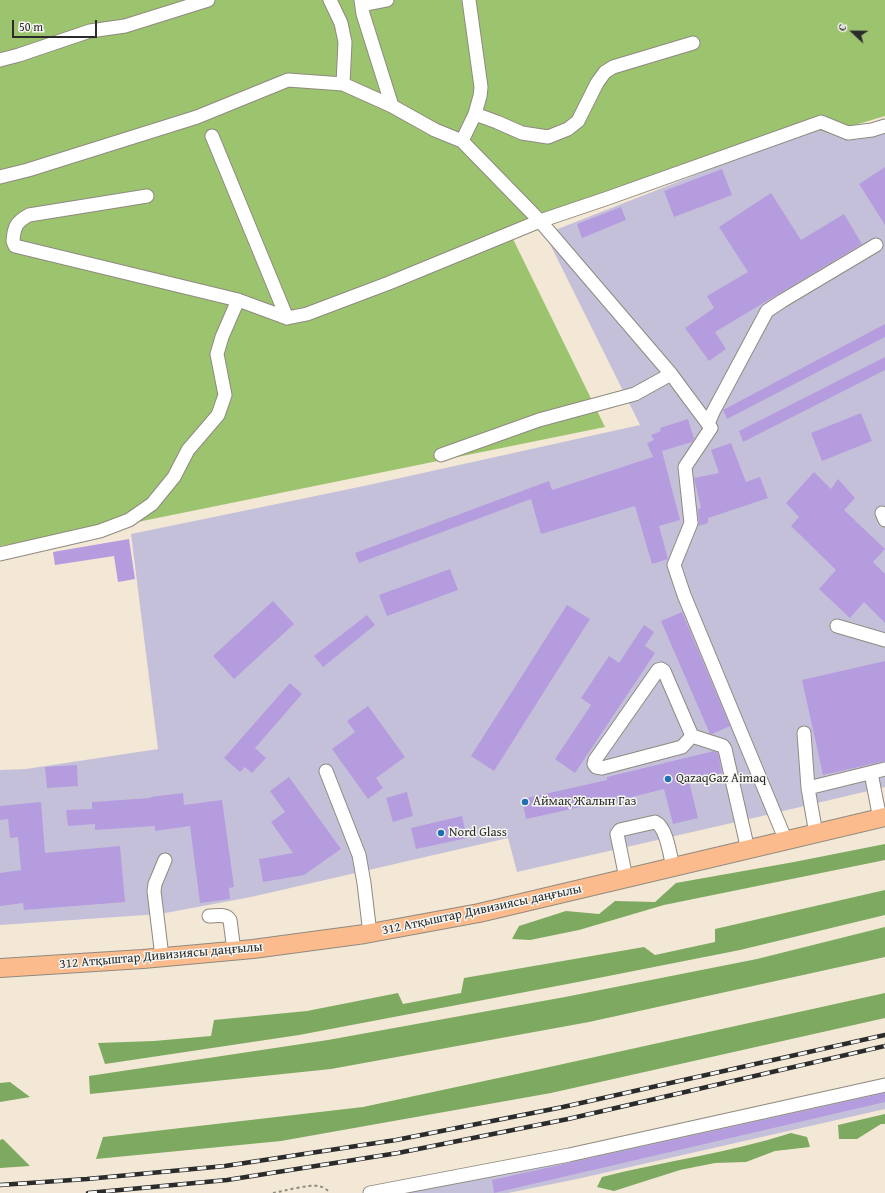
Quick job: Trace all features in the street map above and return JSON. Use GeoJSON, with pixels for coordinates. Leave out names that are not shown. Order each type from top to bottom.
{"type":"FeatureCollection","features":[{"type":"Feature","properties":{"kind":"highway","name":"312 Атқыштар Дивизиясы даңғылы"},"geometry":{"type":"LineString","coordinates":[[0,968],[234,951],[370,934],[479,913],[883,818]]}},
{"type":"Feature","properties":{"kind":"lane"},"geometry":{"type":"LineString","coordinates":[[0,60],[90,31],[125,26],[208,0]]}},
{"type":"Feature","properties":{"kind":"lane"},"geometry":{"type":"LineString","coordinates":[[330,0],[341,23],[345,42],[343,84]]}},
{"type":"Feature","properties":{"kind":"lane"},"geometry":{"type":"LineString","coordinates":[[387,0],[361,3],[392,106]]}},
{"type":"Feature","properties":{"kind":"lane"},"geometry":{"type":"LineString","coordinates":[[462,141],[475,114],[481,86],[469,0]]}},
{"type":"Feature","properties":{"kind":"lane"},"geometry":{"type":"LineString","coordinates":[[475,114],[498,122],[522,133],[548,137],[568,128],[578,121],[597,83],[605,72],[613,67],[693,43]]}},
{"type":"Feature","properties":{"kind":"lane"},"geometry":{"type":"LineString","coordinates":[[0,177],[28,170],[198,118],[288,80],[343,84],[392,106],[434,130],[462,141],[540,221],[671,374],[711,428],[685,467],[691,522],[674,565],[690,609],[786,841]]}},
{"type":"Feature","properties":{"kind":"lane"},"geometry":{"type":"LineString","coordinates":[[147,196],[30,215],[20,220],[14,229],[12,242],[16,246],[238,300],[287,318],[307,314],[389,283],[540,221],[821,122],[848,133],[872,130],[885,126]]}},
{"type":"Feature","properties":{"kind":"lane"},"geometry":{"type":"LineString","coordinates":[[212,136],[287,318]]}},
{"type":"Feature","properties":{"kind":"lane"},"geometry":{"type":"LineString","coordinates":[[708,424],[767,311],[876,245]]}},
{"type":"Feature","properties":{"kind":"lane"},"geometry":{"type":"LineString","coordinates":[[0,554],[100,531],[129,520],[152,504],[174,477],[188,450],[218,415],[225,395],[217,354],[222,337],[238,300]]}},
{"type":"Feature","properties":{"kind":"lane"},"geometry":{"type":"LineString","coordinates":[[441,455],[539,420],[635,394],[671,374]]}},
{"type":"Feature","properties":{"kind":"lane"},"geometry":{"type":"LineString","coordinates":[[837,626],[885,640]]}},
{"type":"Feature","properties":{"kind":"lane"},"geometry":{"type":"LineString","coordinates":[[692,736],[682,747],[602,768],[596,767],[594,764],[595,760],[658,670],[661,669],[664,671],[692,736],[722,746],[725,750],[748,850]]}},
{"type":"Feature","properties":{"kind":"lane"},"geometry":{"type":"LineString","coordinates":[[804,732],[808,788],[816,834]]}},
{"type":"Feature","properties":{"kind":"lane"},"geometry":{"type":"LineString","coordinates":[[808,788],[885,770]]}},
{"type":"Feature","properties":{"kind":"lane"},"geometry":{"type":"LineString","coordinates":[[326,771],[359,855],[370,934]]}},
{"type":"Feature","properties":{"kind":"lane"},"geometry":{"type":"LineString","coordinates":[[871,773],[883,818]]}},
{"type":"Feature","properties":{"kind":"lane"},"geometry":{"type":"LineString","coordinates":[[626,878],[617,834],[620,830],[624,829],[656,822],[659,824],[663,830],[673,867]]}},
{"type":"Feature","properties":{"kind":"lane"},"geometry":{"type":"LineString","coordinates":[[162,957],[154,901],[154,891],[155,884],[165,860]]}},
{"type":"Feature","properties":{"kind":"lane"},"geometry":{"type":"LineString","coordinates":[[209,916],[224,915],[229,917],[234,951]]}},
{"type":"Feature","properties":{"kind":"lane"},"geometry":{"type":"LineString","coordinates":[[370,1193],[569,1155],[885,1085]]}},
{"type":"Feature","properties":{"kind":"path"},"geometry":{"type":"LineString","coordinates":[[273,1193],[320,1186],[330,1193]]}},
{"type":"Feature","properties":{"kind":"shaded area"},"geometry":{"type":"Polygon","coordinates":[[[820,126],[850,139],[885,128],[885,787],[517,872],[508,838],[251,897],[160,914],[0,925],[0,770],[26,769],[158,749],[131,534],[364,486],[640,425],[545,234],[820,126]]]}},
{"type":"Feature","properties":{"kind":"shaded area"},"geometry":{"type":"Polygon","coordinates":[[[885,1085],[885,1109],[577,1179],[508,1193],[370,1193],[885,1085]]]}},
{"type":"Feature","properties":{"kind":"green space"},"geometry":{"type":"Polygon","coordinates":[[[0,0],[885,0],[885,116],[828,133],[801,124],[512,237],[605,427],[108,528],[0,546],[0,0]]]}},
{"type":"Feature","properties":{"kind":"green space"},"geometry":{"type":"Polygon","coordinates":[[[885,844],[885,860],[664,905],[579,930],[530,940],[512,939],[519,926],[566,911],[599,914],[615,901],[655,902],[676,883],[885,844]]]}},
{"type":"Feature","properties":{"kind":"green space"},"geometry":{"type":"Polygon","coordinates":[[[885,890],[885,915],[740,950],[578,982],[299,1035],[105,1064],[98,1043],[154,1041],[211,1036],[214,1020],[307,1011],[398,993],[403,1004],[461,993],[464,978],[644,947],[655,955],[715,942],[715,929],[885,890]]]}},
{"type":"Feature","properties":{"kind":"green space"},"geometry":{"type":"Polygon","coordinates":[[[885,927],[885,957],[589,1022],[331,1069],[90,1094],[89,1076],[328,1040],[565,997],[757,959],[885,927]]]}},
{"type":"Feature","properties":{"kind":"green space"},"geometry":{"type":"Polygon","coordinates":[[[885,993],[885,1018],[551,1093],[281,1141],[96,1159],[103,1137],[363,1107],[885,993]]]}},
{"type":"Feature","properties":{"kind":"green space"},"geometry":{"type":"Polygon","coordinates":[[[10,1082],[30,1097],[0,1102],[0,1083],[10,1082]]]}},
{"type":"Feature","properties":{"kind":"green space"},"geometry":{"type":"Polygon","coordinates":[[[885,1114],[885,1124],[881,1124],[857,1139],[839,1139],[838,1125],[885,1114]]]}},
{"type":"Feature","properties":{"kind":"green space"},"geometry":{"type":"Polygon","coordinates":[[[791,1133],[807,1137],[810,1147],[775,1151],[746,1162],[715,1163],[680,1170],[614,1191],[597,1187],[602,1177],[744,1146],[791,1133]]]}},
{"type":"Feature","properties":{"kind":"green space"},"geometry":{"type":"Polygon","coordinates":[[[3,1139],[30,1166],[0,1168],[0,1140],[3,1139]]]}},
{"type":"Feature","properties":{"kind":"building"},"geometry":{"type":"Polygon","coordinates":[[[885,167],[885,225],[859,184],[885,167]]]}},
{"type":"Feature","properties":{"kind":"building"},"geometry":{"type":"Polygon","coordinates":[[[722,169],[732,195],[674,217],[664,191],[722,169]]]}},
{"type":"Feature","properties":{"kind":"building"},"geometry":{"type":"Polygon","coordinates":[[[771,193],[801,240],[844,214],[862,244],[715,332],[726,349],[709,361],[685,328],[714,308],[707,296],[748,272],[719,227],[771,193]]]}},
{"type":"Feature","properties":{"kind":"building"},"geometry":{"type":"Polygon","coordinates":[[[621,207],[626,220],[582,238],[577,224],[621,207]]]}},
{"type":"Feature","properties":{"kind":"building"},"geometry":{"type":"Polygon","coordinates":[[[885,324],[885,337],[727,419],[723,410],[885,324]]]}},
{"type":"Feature","properties":{"kind":"building"},"geometry":{"type":"Polygon","coordinates":[[[885,357],[885,370],[743,442],[739,431],[885,357]]]}},
{"type":"Feature","properties":{"kind":"building"},"geometry":{"type":"Polygon","coordinates":[[[861,413],[872,441],[822,461],[811,433],[861,413]]]}},
{"type":"Feature","properties":{"kind":"building"},"geometry":{"type":"Polygon","coordinates":[[[688,419],[694,439],[692,442],[662,451],[680,520],[659,526],[668,559],[652,564],[635,506],[541,534],[531,499],[359,563],[355,553],[549,481],[552,490],[653,457],[647,443],[654,440],[651,435],[661,431],[660,428],[688,419]]]}},
{"type":"Feature","properties":{"kind":"building"},"geometry":{"type":"Polygon","coordinates":[[[731,443],[746,482],[760,477],[768,498],[708,518],[708,523],[699,526],[698,509],[701,508],[694,478],[719,473],[711,450],[731,443]]]}},
{"type":"Feature","properties":{"kind":"building"},"geometry":{"type":"Polygon","coordinates":[[[814,472],[831,489],[838,479],[855,498],[844,510],[885,549],[873,562],[885,574],[885,623],[864,602],[850,618],[819,589],[836,570],[791,526],[799,517],[786,503],[814,472]]]}},
{"type":"Feature","properties":{"kind":"building"},"geometry":{"type":"Polygon","coordinates":[[[129,539],[135,579],[118,582],[114,556],[55,565],[53,552],[129,539]]]}},
{"type":"Feature","properties":{"kind":"building"},"geometry":{"type":"Polygon","coordinates":[[[450,569],[458,590],[387,616],[379,595],[450,569]]]}},
{"type":"Feature","properties":{"kind":"building"},"geometry":{"type":"Polygon","coordinates":[[[273,601],[294,624],[234,679],[213,656],[273,601]]]}},
{"type":"Feature","properties":{"kind":"building"},"geometry":{"type":"Polygon","coordinates":[[[567,605],[590,619],[494,771],[471,756],[567,605]]]}},
{"type":"Feature","properties":{"kind":"building"},"geometry":{"type":"Polygon","coordinates":[[[682,612],[730,726],[712,734],[710,734],[661,621],[682,612]]]}},
{"type":"Feature","properties":{"kind":"building"},"geometry":{"type":"Polygon","coordinates":[[[367,615],[375,625],[323,667],[314,656],[367,615]]]}},
{"type":"Feature","properties":{"kind":"building"},"geometry":{"type":"Polygon","coordinates":[[[644,625],[654,632],[645,646],[655,653],[575,773],[555,759],[591,705],[581,698],[609,656],[619,663],[644,625]]]}},
{"type":"Feature","properties":{"kind":"building"},"geometry":{"type":"Polygon","coordinates":[[[885,661],[885,761],[823,775],[802,680],[885,661]]]}},
{"type":"Feature","properties":{"kind":"building"},"geometry":{"type":"Polygon","coordinates":[[[290,683],[302,694],[255,748],[266,758],[252,773],[245,767],[240,772],[224,758],[290,683]]]}},
{"type":"Feature","properties":{"kind":"building"},"geometry":{"type":"Polygon","coordinates":[[[368,706],[405,757],[376,778],[383,788],[368,799],[332,749],[355,732],[347,721],[368,706]]]}},
{"type":"Feature","properties":{"kind":"building"},"geometry":{"type":"Polygon","coordinates":[[[714,751],[718,753],[722,773],[689,781],[698,818],[673,824],[664,789],[612,802],[612,800],[526,819],[522,799],[607,780],[607,777],[714,751]]]}},
{"type":"Feature","properties":{"kind":"building"},"geometry":{"type":"Polygon","coordinates":[[[77,765],[78,786],[47,788],[45,767],[77,765]]]}},
{"type":"Feature","properties":{"kind":"building"},"geometry":{"type":"Polygon","coordinates":[[[289,777],[341,849],[304,875],[263,882],[259,859],[293,853],[271,822],[285,812],[270,791],[289,777]]]}},
{"type":"Feature","properties":{"kind":"building"},"geometry":{"type":"Polygon","coordinates":[[[407,792],[413,816],[393,822],[386,798],[407,792]]]}},
{"type":"Feature","properties":{"kind":"building"},"geometry":{"type":"Polygon","coordinates":[[[183,793],[184,805],[222,800],[234,887],[229,888],[230,899],[200,903],[190,826],[155,831],[155,826],[95,830],[95,824],[68,826],[66,810],[92,809],[92,802],[151,798],[183,793]]]}},
{"type":"Feature","properties":{"kind":"building"},"geometry":{"type":"Polygon","coordinates":[[[41,802],[45,853],[120,846],[125,902],[24,910],[23,903],[0,906],[0,873],[21,870],[18,837],[10,838],[8,819],[0,820],[0,806],[41,802]]]}},
{"type":"Feature","properties":{"kind":"building"},"geometry":{"type":"Polygon","coordinates":[[[462,816],[467,838],[416,849],[411,828],[462,816]]]}},
{"type":"Feature","properties":{"kind":"building"},"geometry":{"type":"Polygon","coordinates":[[[885,1093],[885,1102],[494,1193],[492,1180],[885,1093]]]}},
{"type":"Feature","properties":{"kind":"railway"},"geometry":{"type":"LineString","coordinates":[[0,1185],[87,1179],[225,1166],[396,1140],[563,1107],[885,1035]]}},
{"type":"Feature","properties":{"kind":"railway"},"geometry":{"type":"LineString","coordinates":[[88,1193],[227,1180],[398,1153],[568,1119],[885,1046]]}},
{"type":"Feature","properties":{"kind":"place","name":"QazaqGaz Aimaq"},"geometry":{"type":"Point","coordinates":[668,779]}},
{"type":"Feature","properties":{"kind":"place","name":"Аймақ Жалын Газ"},"geometry":{"type":"Point","coordinates":[525,802]}},
{"type":"Feature","properties":{"kind":"place","name":"Nord Glass"},"geometry":{"type":"Point","coordinates":[441,833]}}]}
